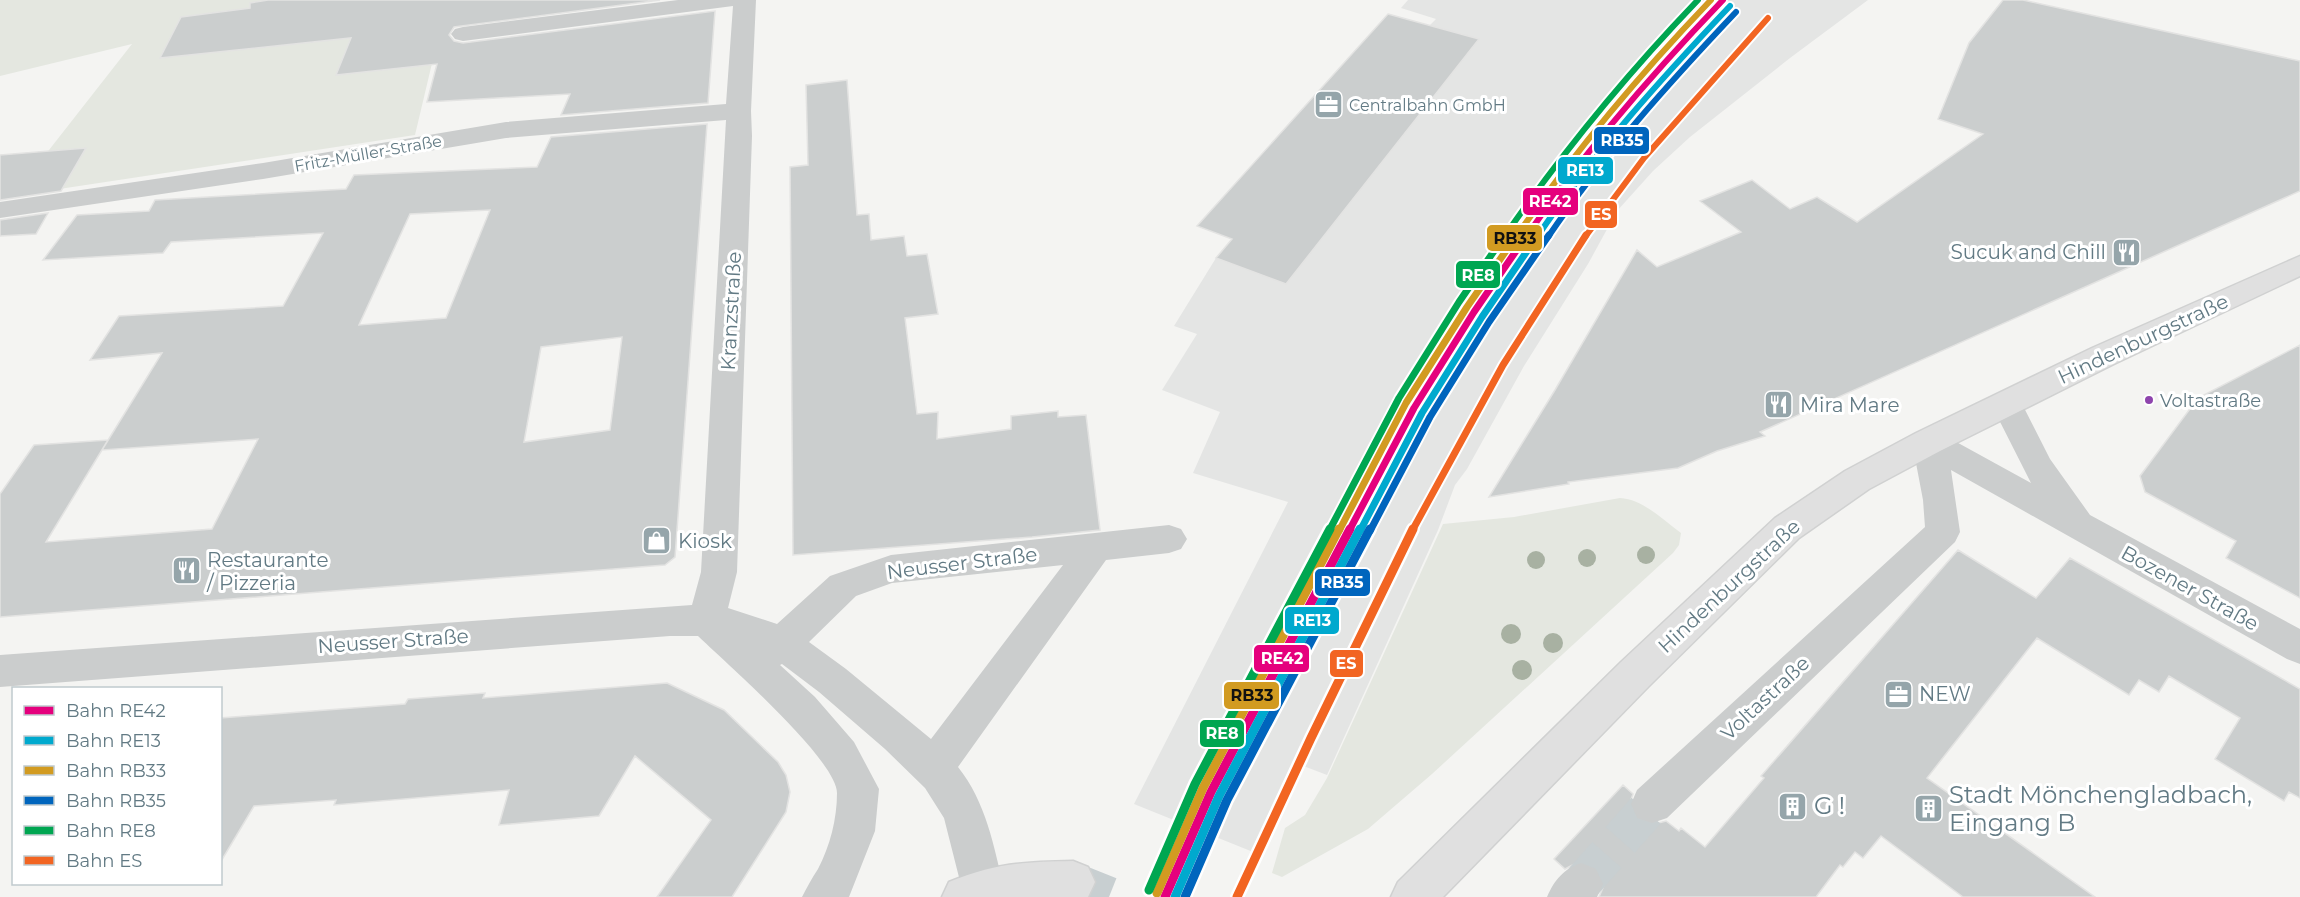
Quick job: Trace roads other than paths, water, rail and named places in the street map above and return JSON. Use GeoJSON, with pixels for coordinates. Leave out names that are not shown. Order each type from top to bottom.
{"type":"FeatureCollection","features":[{"type":"Feature","properties":{"kind":"main road","name":"Hindenburgstraße"},"geometry":{"type":"LineString","coordinates":[[1413,897],[1635,674],[1787,528],[1857,480],[1928,442],[2103,356],[2300,265]]}},
{"type":"Feature","properties":{"kind":"main road"},"geometry":{"type":"LineString","coordinates":[[973,893],[1018,883],[1073,882]]}},
{"type":"Feature","properties":{"kind":"street"},"geometry":{"type":"LineString","coordinates":[[463,34],[731,0]]}},
{"type":"Feature","properties":{"kind":"street","name":"Kranzstraße"},"geometry":{"type":"LineString","coordinates":[[706,621],[719,572],[739,136],[738,111],[745,0]]}},
{"type":"Feature","properties":{"kind":"street","name":"Fritz-Müller-Straße"},"geometry":{"type":"LineString","coordinates":[[0,210],[263,171],[506,130],[738,111]]}},
{"type":"Feature","properties":{"kind":"street","name":"Bozener Straße"},"geometry":{"type":"LineString","coordinates":[[2007,404],[2037,466],[2080,527]]}},
{"type":"Feature","properties":{"kind":"street","name":"Bozener Straße"},"geometry":{"type":"LineString","coordinates":[[1928,442],[2300,648]]}},
{"type":"Feature","properties":{"kind":"street","name":"Voltastraße"},"geometry":{"type":"LineString","coordinates":[[1652,804],[1943,532],[1940,500],[1928,442]]}},
{"type":"Feature","properties":{"kind":"street","name":"Neusser Straße"},"geometry":{"type":"LineString","coordinates":[[767,654],[843,586],[891,569],[1169,539]]}},
{"type":"Feature","properties":{"kind":"street"},"geometry":{"type":"LineString","coordinates":[[934,767],[1096,547]]}},
{"type":"Feature","properties":{"kind":"street","name":"Neusser Straße"},"geometry":{"type":"LineString","coordinates":[[0,671],[670,621],[706,621]]}},
{"type":"Feature","properties":{"kind":"street"},"geometry":{"type":"LineString","coordinates":[[706,621],[767,654],[831,680],[934,767],[956,798],[969,830],[973,893]]}},
{"type":"Feature","properties":{"kind":"street"},"geometry":{"type":"LineString","coordinates":[[767,654],[801,709],[840,754],[858,789],[854,831],[834,882],[824,897]]}},
{"type":"Feature","properties":{"kind":"tunnel"},"geometry":{"type":"LineString","coordinates":[[1581,884],[1652,804]]}},
{"type":"Feature","properties":{"kind":"tunnel"},"geometry":{"type":"LineString","coordinates":[[1073,882],[1111,897]]}},
{"type":"Feature","properties":{"kind":"rail line","name":"RE8"},"geometry":{"type":"LineString","coordinates":[[1149,890],[1195,784],[1399,398],[1459,302],[1546,176],[1652,48],[1698,0]]}},
{"type":"Feature","properties":{"kind":"rail line","name":"RB33"},"geometry":{"type":"LineString","coordinates":[[1157,893],[1203,788],[1406,403],[1467,307],[1554,181],[1659,54],[1711,0]]}},
{"type":"Feature","properties":{"kind":"rail line","name":"RE42"},"geometry":{"type":"LineString","coordinates":[[1165,897],[1211,792],[1414,408],[1474,312],[1561,186],[1666,60],[1723,0]]}},
{"type":"Feature","properties":{"kind":"rail line","name":"RE13"},"geometry":{"type":"LineString","coordinates":[[1175,897],[1219,796],[1422,413],[1482,317],[1568,191],[1673,66],[1730,6]]}},
{"type":"Feature","properties":{"kind":"rail line","name":"RB35"},"geometry":{"type":"LineString","coordinates":[[1185,897],[1227,800],[1430,417],[1489,322],[1575,197],[1679,72],[1736,12]]}},
{"type":"Feature","properties":{"kind":"rail line","name":"ES"},"geometry":{"type":"LineString","coordinates":[[1237,897],[1356,643],[1412,531],[1471,420],[1535,311],[1606,207],[1644,158],[1768,18]]}},
{"type":"Feature","properties":{"kind":"place","name":"Centralbahn GmbH"},"geometry":{"type":"Point","coordinates":[1328,105]}},
{"type":"Feature","properties":{"kind":"place","name":"Sucuk and Chill"},"geometry":{"type":"Point","coordinates":[2127,252]}},
{"type":"Feature","properties":{"kind":"place","name":"Voltastraße"},"geometry":{"type":"Point","coordinates":[2149,400]}},
{"type":"Feature","properties":{"kind":"place","name":"Mira Mare"},"geometry":{"type":"Point","coordinates":[1779,405]}},
{"type":"Feature","properties":{"kind":"place","name":"Kiosk"},"geometry":{"type":"Point","coordinates":[657,541]}},
{"type":"Feature","properties":{"kind":"place","name":"Restaurante / Pizzeria"},"geometry":{"type":"Point","coordinates":[186,571]}},
{"type":"Feature","properties":{"kind":"place","name":"NEW"},"geometry":{"type":"Point","coordinates":[1898,694]}},
{"type":"Feature","properties":{"kind":"place","name":"G !"},"geometry":{"type":"Point","coordinates":[1793,806]}},
{"type":"Feature","properties":{"kind":"place","name":"Stadt Mönchengladbach, Eingang B"},"geometry":{"type":"Point","coordinates":[1928,809]}}]}
